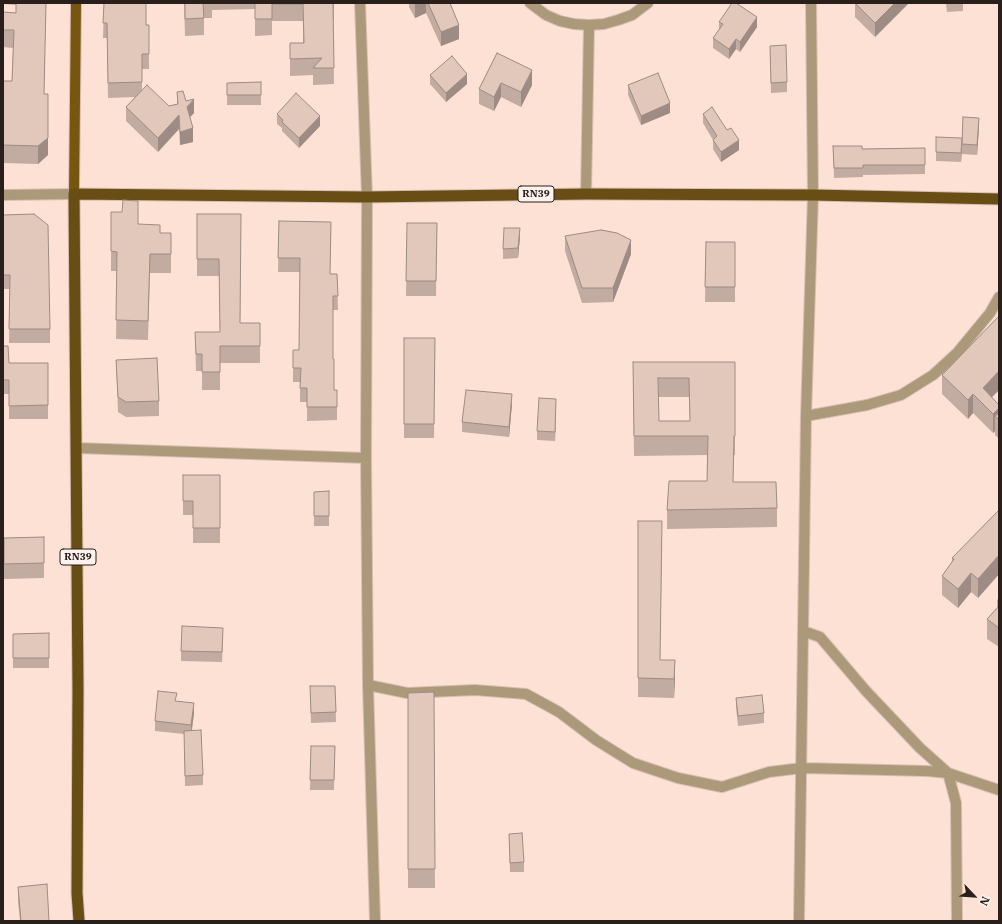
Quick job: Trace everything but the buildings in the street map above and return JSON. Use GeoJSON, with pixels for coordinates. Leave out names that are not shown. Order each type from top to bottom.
{"type":"FeatureCollection","features":[{"type":"Feature","properties":{"kind":"highway","name":"RN39"},"geometry":{"type":"LineString","coordinates":[[79,921],[77,893],[77,448],[74,194],[366,197],[586,194],[813,195],[999,199]]}},
{"type":"Feature","properties":{"kind":"main road"},"geometry":{"type":"LineString","coordinates":[[74,194],[76,3]]}},
{"type":"Feature","properties":{"kind":"street"},"geometry":{"type":"LineString","coordinates":[[360,3],[366,197],[368,685],[375,921]]}},
{"type":"Feature","properties":{"kind":"street"},"geometry":{"type":"LineString","coordinates":[[530,3],[546,15],[560,21],[589,26],[604,24],[632,15],[648,3]]}},
{"type":"Feature","properties":{"kind":"street"},"geometry":{"type":"LineString","coordinates":[[799,921],[806,416],[813,195],[811,3]]}},
{"type":"Feature","properties":{"kind":"street"},"geometry":{"type":"LineString","coordinates":[[586,194],[589,26]]}},
{"type":"Feature","properties":{"kind":"street"},"geometry":{"type":"LineString","coordinates":[[3,195],[74,194]]}},
{"type":"Feature","properties":{"kind":"street"},"geometry":{"type":"LineString","coordinates":[[806,416],[867,405],[901,395],[934,374],[957,353],[990,313],[999,297]]}},
{"type":"Feature","properties":{"kind":"street"},"geometry":{"type":"LineString","coordinates":[[77,448],[366,458]]}},
{"type":"Feature","properties":{"kind":"street"},"geometry":{"type":"LineString","coordinates":[[803,631],[820,637],[882,708],[920,748],[948,773],[956,803],[957,921]]}},
{"type":"Feature","properties":{"kind":"street"},"geometry":{"type":"LineString","coordinates":[[368,685],[407,693],[475,690],[526,694],[559,712],[596,740],[633,763],[678,778],[722,787],[769,772],[802,768],[927,771],[948,773],[999,790]]}}]}
